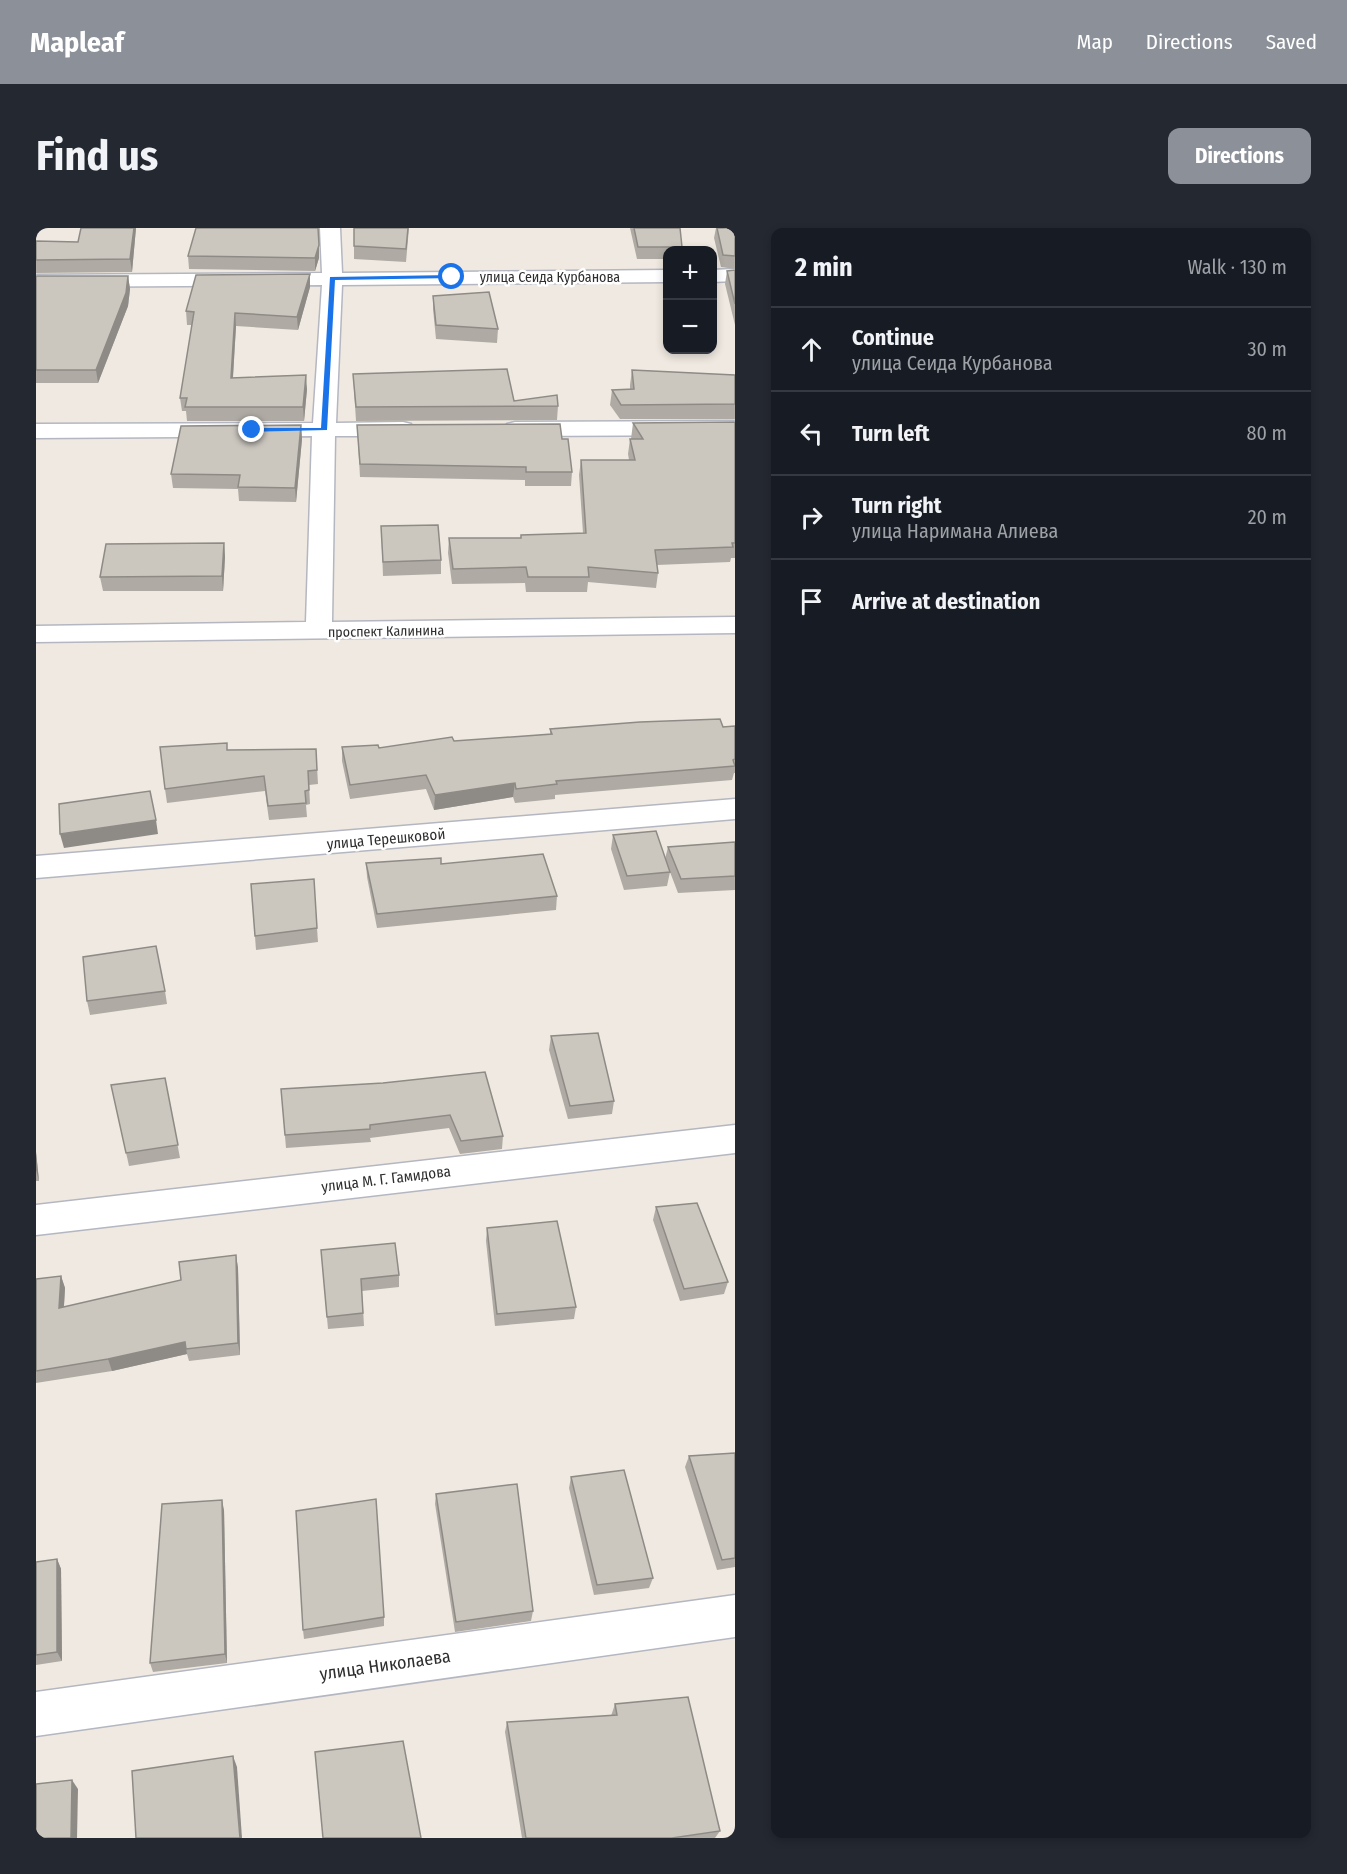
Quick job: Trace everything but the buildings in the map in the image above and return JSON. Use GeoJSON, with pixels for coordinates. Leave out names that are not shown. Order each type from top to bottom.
{"type":"FeatureCollection","features":[{"type":"Feature","properties":{"kind":"street"},"geometry":{"type":"LineString","coordinates":[[320,632],[324,430],[332,278],[330,228]]}},
{"type":"Feature","properties":{"kind":"street"},"geometry":{"type":"LineString","coordinates":[[717,276],[735,275]]}},
{"type":"Feature","properties":{"kind":"street","name":"улица Сеида Курбанова"},"geometry":{"type":"LineString","coordinates":[[36,281],[663,276]]}},
{"type":"Feature","properties":{"kind":"street"},"geometry":{"type":"LineString","coordinates":[[488,429],[735,428]]}},
{"type":"Feature","properties":{"kind":"street"},"geometry":{"type":"LineString","coordinates":[[36,431],[430,429]]}},
{"type":"Feature","properties":{"kind":"street","name":"проспект Калинина"},"geometry":{"type":"LineString","coordinates":[[36,634],[735,625]]}},
{"type":"Feature","properties":{"kind":"street","name":"улица Терешковой"},"geometry":{"type":"LineString","coordinates":[[36,867],[735,809]]}},
{"type":"Feature","properties":{"kind":"street","name":"улица М. Г. Гамидова"},"geometry":{"type":"LineString","coordinates":[[36,1220],[735,1139]]}},
{"type":"Feature","properties":{"kind":"street","name":"улица Николаева"},"geometry":{"type":"LineString","coordinates":[[36,1714],[735,1616]]}},
{"type":"Feature","properties":{"kind":"route"},"geometry":{"type":"LineString","coordinates":[[252,430],[324,430],[332,278],[452,277]]}}]}
